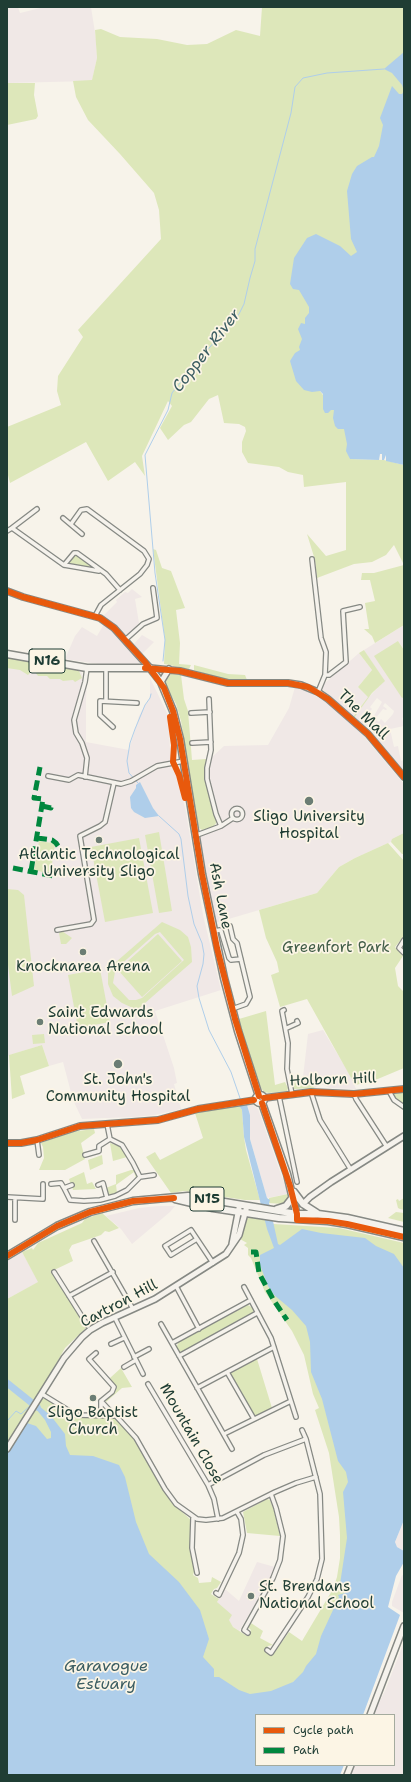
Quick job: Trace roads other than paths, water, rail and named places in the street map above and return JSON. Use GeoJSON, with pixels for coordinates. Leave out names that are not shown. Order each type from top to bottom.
{"type":"FeatureCollection","features":[{"type":"Feature","properties":{"kind":"highway","name":"N16"},"geometry":{"type":"LineString","coordinates":[[7,654],[87,668],[150,668]]}},
{"type":"Feature","properties":{"kind":"highway","name":"Ash Lane"},"geometry":{"type":"LineString","coordinates":[[150,668],[161,682],[177,725],[197,834],[202,874],[232,1009],[260,1099],[290,1186],[295,1196],[303,1204]]}},
{"type":"Feature","properties":{"kind":"highway","name":"Ash Lane"},"geometry":{"type":"LineString","coordinates":[[154,674],[154,678],[168,698]]}},
{"type":"Feature","properties":{"kind":"highway","name":"N15"},"geometry":{"type":"LineString","coordinates":[[7,1256],[57,1226],[90,1212],[133,1201],[188,1196],[272,1210],[299,1217]]}},
{"type":"Feature","properties":{"kind":"highway"},"geometry":{"type":"LineString","coordinates":[[272,1210],[286,1206],[295,1196]]}},
{"type":"Feature","properties":{"kind":"highway"},"geometry":{"type":"LineString","coordinates":[[295,1196],[299,1217]]}},
{"type":"Feature","properties":{"kind":"highway","name":"N15"},"geometry":{"type":"LineString","coordinates":[[174,1198],[185,1202],[242,1212],[299,1217]]}},
{"type":"Feature","properties":{"kind":"highway"},"geometry":{"type":"LineString","coordinates":[[303,1204],[318,1214]]}},
{"type":"Feature","properties":{"kind":"highway"},"geometry":{"type":"LineString","coordinates":[[299,1217],[318,1214],[359,1220],[404,1231]]}},
{"type":"Feature","properties":{"kind":"highway"},"geometry":{"type":"LineString","coordinates":[[299,1217],[347,1224],[404,1237]]}},
{"type":"Feature","properties":{"kind":"main road"},"geometry":{"type":"LineString","coordinates":[[7,591],[23,598],[95,616],[107,623],[125,640],[150,668]]}},
{"type":"Feature","properties":{"kind":"main road","name":"The Mall"},"geometry":{"type":"LineString","coordinates":[[150,668],[169,669],[192,673],[228,683],[288,683],[301,685],[318,692],[368,734],[404,777]]}},
{"type":"Feature","properties":{"kind":"main road"},"geometry":{"type":"LineString","coordinates":[[161,682],[169,669]]}},
{"type":"Feature","properties":{"kind":"main road","name":"Holborn Hill"},"geometry":{"type":"LineString","coordinates":[[7,1143],[21,1143],[37,1140],[80,1126],[158,1120],[198,1109],[292,1094],[311,1092],[351,1092],[354,1094],[404,1089]]}},
{"type":"Feature","properties":{"kind":"main road"},"geometry":{"type":"LineString","coordinates":[[303,1204],[310,1197],[404,1136]]}},
{"type":"Feature","properties":{"kind":"main road"},"geometry":{"type":"LineString","coordinates":[[295,1196],[310,1197]]}},
{"type":"Feature","properties":{"kind":"main road","name":"Cartron Hill"},"geometry":{"type":"LineString","coordinates":[[7,1449],[64,1358],[82,1337],[90,1330],[155,1299],[226,1254],[232,1244],[243,1205]]}},
{"type":"Feature","properties":{"kind":"main road"},"geometry":{"type":"LineString","coordinates":[[370,1714],[404,1626]]}},
{"type":"Feature","properties":{"kind":"street"},"geometry":{"type":"LineString","coordinates":[[7,531],[37,509]]}},
{"type":"Feature","properties":{"kind":"street"},"geometry":{"type":"LineString","coordinates":[[71,524],[81,510],[87,509],[147,555],[148,562],[144,570],[101,605],[95,616]]}},
{"type":"Feature","properties":{"kind":"street"},"geometry":{"type":"LineString","coordinates":[[63,518],[82,534]]}},
{"type":"Feature","properties":{"kind":"street"},"geometry":{"type":"LineString","coordinates":[[12,528],[64,565],[100,571]]}},
{"type":"Feature","properties":{"kind":"street"},"geometry":{"type":"LineString","coordinates":[[64,565],[74,553],[77,553],[106,574],[120,590]]}},
{"type":"Feature","properties":{"kind":"street"},"geometry":{"type":"LineString","coordinates":[[312,559],[320,638],[326,652],[325,675],[318,692]]}},
{"type":"Feature","properties":{"kind":"street"},"geometry":{"type":"LineString","coordinates":[[125,640],[143,624],[157,618],[153,588]]}},
{"type":"Feature","properties":{"kind":"street"},"geometry":{"type":"LineString","coordinates":[[325,675],[329,676],[346,662],[343,611],[360,607]]}},
{"type":"Feature","properties":{"kind":"street"},"geometry":{"type":"LineString","coordinates":[[85,777],[87,758],[82,743],[76,733],[74,720],[85,682],[87,668]]}},
{"type":"Feature","properties":{"kind":"street"},"geometry":{"type":"LineString","coordinates":[[106,669],[106,701]]}},
{"type":"Feature","properties":{"kind":"street"},"geometry":{"type":"LineString","coordinates":[[209,699],[211,742],[207,779],[216,814],[221,826]]}},
{"type":"Feature","properties":{"kind":"street"},"geometry":{"type":"LineString","coordinates":[[113,727],[100,715],[100,701],[137,703]]}},
{"type":"Feature","properties":{"kind":"street"},"geometry":{"type":"LineString","coordinates":[[191,713],[210,712]]}},
{"type":"Feature","properties":{"kind":"street"},"geometry":{"type":"LineString","coordinates":[[192,743],[211,742]]}},
{"type":"Feature","properties":{"kind":"street"},"geometry":{"type":"LineString","coordinates":[[48,776],[69,780],[76,775],[121,784],[131,781],[157,766],[184,761]]}},
{"type":"Feature","properties":{"kind":"street"},"geometry":{"type":"LineString","coordinates":[[57,930],[91,924],[94,920],[80,836],[105,822],[114,783]]}},
{"type":"Feature","properties":{"kind":"street"},"geometry":{"type":"LineString","coordinates":[[197,834],[221,826],[233,818]]}},
{"type":"Feature","properties":{"kind":"street"},"geometry":{"type":"LineString","coordinates":[[230,926],[229,931],[237,943],[250,997],[246,1004],[232,1009]]}},
{"type":"Feature","properties":{"kind":"street"},"geometry":{"type":"LineString","coordinates":[[214,931],[221,931],[229,958],[236,960],[241,959]]}},
{"type":"Feature","properties":{"kind":"street"},"geometry":{"type":"LineString","coordinates":[[404,940],[399,948],[404,953]]}},
{"type":"Feature","properties":{"kind":"street"},"geometry":{"type":"LineString","coordinates":[[284,1010],[282,1011],[287,1028],[287,1069],[292,1094]]}},
{"type":"Feature","properties":{"kind":"street"},"geometry":{"type":"LineString","coordinates":[[287,1028],[298,1023],[297,1020]]}},
{"type":"Feature","properties":{"kind":"street"},"geometry":{"type":"LineString","coordinates":[[389,1091],[394,1100],[404,1107]]}},
{"type":"Feature","properties":{"kind":"street"},"geometry":{"type":"LineString","coordinates":[[311,1092],[320,1120],[351,1170]]}},
{"type":"Feature","properties":{"kind":"street"},"geometry":{"type":"LineString","coordinates":[[354,1094],[387,1147]]}},
{"type":"Feature","properties":{"kind":"street"},"geometry":{"type":"LineString","coordinates":[[280,1096],[297,1182]]}},
{"type":"Feature","properties":{"kind":"street"},"geometry":{"type":"LineString","coordinates":[[107,1124],[110,1139]]}},
{"type":"Feature","properties":{"kind":"street"},"geometry":{"type":"LineString","coordinates":[[85,1155],[99,1151],[99,1146],[110,1139]]}},
{"type":"Feature","properties":{"kind":"street"},"geometry":{"type":"LineString","coordinates":[[110,1139],[122,1145],[140,1177]]}},
{"type":"Feature","properties":{"kind":"street"},"geometry":{"type":"LineString","coordinates":[[37,1140],[39,1155]]}},
{"type":"Feature","properties":{"kind":"street"},"geometry":{"type":"LineString","coordinates":[[51,1184],[61,1183],[70,1200],[84,1201],[107,1198],[127,1190],[140,1177],[154,1175]]}},
{"type":"Feature","properties":{"kind":"street"},"geometry":{"type":"LineString","coordinates":[[7,1197],[44,1199],[43,1184]]}},
{"type":"Feature","properties":{"kind":"street"},"geometry":{"type":"LineString","coordinates":[[64,1188],[72,1184]]}},
{"type":"Feature","properties":{"kind":"street"},"geometry":{"type":"LineString","coordinates":[[98,1185],[104,1184],[107,1198]]}},
{"type":"Feature","properties":{"kind":"street"},"geometry":{"type":"LineString","coordinates":[[15,1198],[15,1220]]}},
{"type":"Feature","properties":{"kind":"street"},"geometry":{"type":"LineString","coordinates":[[197,1239],[170,1255],[165,1246],[191,1230],[197,1239],[213,1263]]}},
{"type":"Feature","properties":{"kind":"street"},"geometry":{"type":"LineString","coordinates":[[94,1240],[133,1309]]}},
{"type":"Feature","properties":{"kind":"street"},"geometry":{"type":"LineString","coordinates":[[54,1272],[88,1326]]}},
{"type":"Feature","properties":{"kind":"street"},"geometry":{"type":"LineString","coordinates":[[69,1296],[113,1272]]}},
{"type":"Feature","properties":{"kind":"street"},"geometry":{"type":"LineString","coordinates":[[176,1286],[199,1329]]}},
{"type":"Feature","properties":{"kind":"street"},"geometry":{"type":"LineString","coordinates":[[244,1287],[274,1347],[296,1417]]}},
{"type":"Feature","properties":{"kind":"street"},"geometry":{"type":"LineString","coordinates":[[172,1343],[251,1300]]}},
{"type":"Feature","properties":{"kind":"street"},"geometry":{"type":"LineString","coordinates":[[180,1356],[257,1313]]}},
{"type":"Feature","properties":{"kind":"street"},"geometry":{"type":"LineString","coordinates":[[115,1318],[143,1374]]}},
{"type":"Feature","properties":{"kind":"street"},"geometry":{"type":"LineString","coordinates":[[161,1324],[232,1449]]}},
{"type":"Feature","properties":{"kind":"street"},"geometry":{"type":"LineString","coordinates":[[111,1344],[124,1338]]}},
{"type":"Feature","properties":{"kind":"street"},"geometry":{"type":"LineString","coordinates":[[198,1388],[274,1347]]}},
{"type":"Feature","properties":{"kind":"street"},"geometry":{"type":"LineString","coordinates":[[124,1367],[149,1348]]}},
{"type":"Feature","properties":{"kind":"street"},"geometry":{"type":"LineString","coordinates":[[96,1353],[89,1359],[114,1387],[112,1392],[101,1401]]}},
{"type":"Feature","properties":{"kind":"street"},"geometry":{"type":"LineString","coordinates":[[227,1372],[254,1419]]}},
{"type":"Feature","properties":{"kind":"street","name":"Mountain Close"},"geometry":{"type":"LineString","coordinates":[[148,1384],[181,1437],[208,1485],[214,1499],[218,1519]]}},
{"type":"Feature","properties":{"kind":"street"},"geometry":{"type":"LineString","coordinates":[[42,1394],[74,1414],[114,1415]]}},
{"type":"Feature","properties":{"kind":"street"},"geometry":{"type":"LineString","coordinates":[[101,1401],[101,1415]]}},
{"type":"Feature","properties":{"kind":"street"},"geometry":{"type":"LineString","coordinates":[[101,1401],[124,1423],[136,1438],[173,1501],[193,1518],[201,1520],[218,1519],[237,1512],[296,1483],[316,1477]]}},
{"type":"Feature","properties":{"kind":"street"},"geometry":{"type":"LineString","coordinates":[[224,1434],[291,1401]]}},
{"type":"Feature","properties":{"kind":"street"},"geometry":{"type":"LineString","coordinates":[[267,1650],[271,1653],[308,1597],[317,1579],[322,1559],[322,1514],[316,1477],[306,1439],[302,1430]]}},
{"type":"Feature","properties":{"kind":"street"},"geometry":{"type":"LineString","coordinates":[[208,1485],[264,1455],[306,1439]]}},
{"type":"Feature","properties":{"kind":"street"},"geometry":{"type":"LineString","coordinates":[[248,1632],[244,1630],[273,1578],[280,1560],[283,1536],[271,1494]]}},
{"type":"Feature","properties":{"kind":"street"},"geometry":{"type":"LineString","coordinates":[[216,1593],[219,1595],[240,1553],[243,1536],[241,1520],[237,1512]]}},
{"type":"Feature","properties":{"kind":"street"},"geometry":{"type":"LineString","coordinates":[[193,1518],[192,1548],[197,1573]]}},
{"type":"Feature","properties":{"kind":"water"},"geometry":{"type":"Polygon","coordinates":[[[404,52],[404,91],[402,85],[392,73],[384,69],[404,52]]]}},
{"type":"Feature","properties":{"kind":"water"},"geometry":{"type":"Polygon","coordinates":[[[392,86],[399,94],[402,94],[404,91],[404,465],[386,461],[386,455],[384,460],[382,460],[382,454],[380,454],[379,460],[350,459],[346,451],[347,444],[344,429],[338,429],[335,426],[333,418],[334,410],[325,413],[323,409],[323,394],[320,391],[312,392],[304,390],[296,381],[290,361],[295,353],[300,350],[299,347],[302,339],[298,329],[301,323],[305,324],[305,318],[309,313],[309,307],[299,290],[293,289],[290,284],[294,258],[307,238],[316,234],[340,246],[351,256],[357,252],[351,239],[347,191],[352,174],[357,166],[374,157],[379,146],[383,125],[380,118],[392,86]]]}},
{"type":"Feature","properties":{"kind":"water"},"geometry":{"type":"Polygon","coordinates":[[[140,782],[153,808],[159,816],[145,818],[134,812],[131,808],[130,797],[136,788],[136,785],[140,782]]]}},
{"type":"Feature","properties":{"kind":"water","name":"Garavogue Estuary"},"geometry":{"type":"Polygon","coordinates":[[[247,1105],[250,1115],[250,1139],[267,1198],[270,1200],[269,1203],[278,1244],[280,1245],[302,1229],[321,1233],[365,1238],[376,1246],[394,1254],[404,1268],[404,1520],[395,1542],[397,1547],[404,1551],[404,1562],[396,1576],[388,1607],[400,1615],[363,1714],[255,1714],[255,1766],[344,1766],[340,1775],[7,1775],[7,1454],[27,1423],[36,1426],[47,1439],[51,1438],[51,1432],[45,1420],[36,1409],[38,1405],[51,1416],[65,1434],[66,1446],[70,1455],[93,1456],[119,1465],[125,1477],[136,1522],[149,1554],[179,1582],[200,1610],[209,1639],[203,1657],[214,1669],[214,1677],[219,1677],[239,1690],[250,1694],[271,1691],[293,1682],[303,1672],[316,1654],[321,1636],[339,1597],[338,1595],[345,1593],[343,1585],[340,1584],[347,1538],[343,1492],[348,1482],[346,1472],[338,1461],[322,1399],[311,1372],[310,1342],[306,1326],[292,1310],[274,1295],[268,1286],[260,1265],[260,1255],[274,1248],[267,1229],[244,1137],[242,1110],[239,1106],[247,1105]]]}},
{"type":"Feature","properties":{"kind":"waterway","name":"Copper River"},"geometry":{"type":"LineString","coordinates":[[163,661],[165,640],[155,573],[145,455],[168,410],[172,393],[195,364],[239,314],[244,304],[255,261],[255,249],[291,113],[295,87],[303,78],[327,73],[384,69]]}},
{"type":"Feature","properties":{"kind":"waterway","name":"Copper River"},"geometry":{"type":"LineString","coordinates":[[138,783],[129,773],[127,761],[130,743],[135,729],[151,694]]}},
{"type":"Feature","properties":{"kind":"waterway","name":"Copper River"},"geometry":{"type":"LineString","coordinates":[[159,816],[179,834],[181,839],[188,896],[194,924],[202,943],[204,954],[197,986],[199,998],[209,1030],[231,1072],[241,1101]]}},
{"type":"Feature","properties":{"kind":"waterway"},"geometry":{"type":"LineString","coordinates":[[7,1383],[37,1407]]}},
{"type":"Feature","properties":{"kind":"waterway"},"geometry":{"type":"LineString","coordinates":[[8,1420],[16,1411],[21,1414],[32,1404]]}},
{"type":"Feature","properties":{"kind":"place","name":"Sligo University Hospital"},"geometry":{"type":"Point","coordinates":[309,801]}},
{"type":"Feature","properties":{"kind":"place","name":"Atlantic Technological University Sligo"},"geometry":{"type":"Point","coordinates":[99,840]}},
{"type":"Feature","properties":{"kind":"place","name":"Knocknarea Arena"},"geometry":{"type":"Point","coordinates":[83,952]}},
{"type":"Feature","properties":{"kind":"place","name":"Saint Edwards National School"},"geometry":{"type":"Point","coordinates":[40,1022]}},
{"type":"Feature","properties":{"kind":"place","name":"St. John's Community Hospital"},"geometry":{"type":"Point","coordinates":[118,1064]}},
{"type":"Feature","properties":{"kind":"place","name":"Sligo Baptist Church"},"geometry":{"type":"Point","coordinates":[93,1398]}},
{"type":"Feature","properties":{"kind":"place","name":"St. Brendans National School"},"geometry":{"type":"Point","coordinates":[251,1596]}},
{"type":"Feature","properties":{"kind":"park label","name":"Greenfort Park"},"geometry":{"type":"Point","coordinates":[336,948]}}]}
